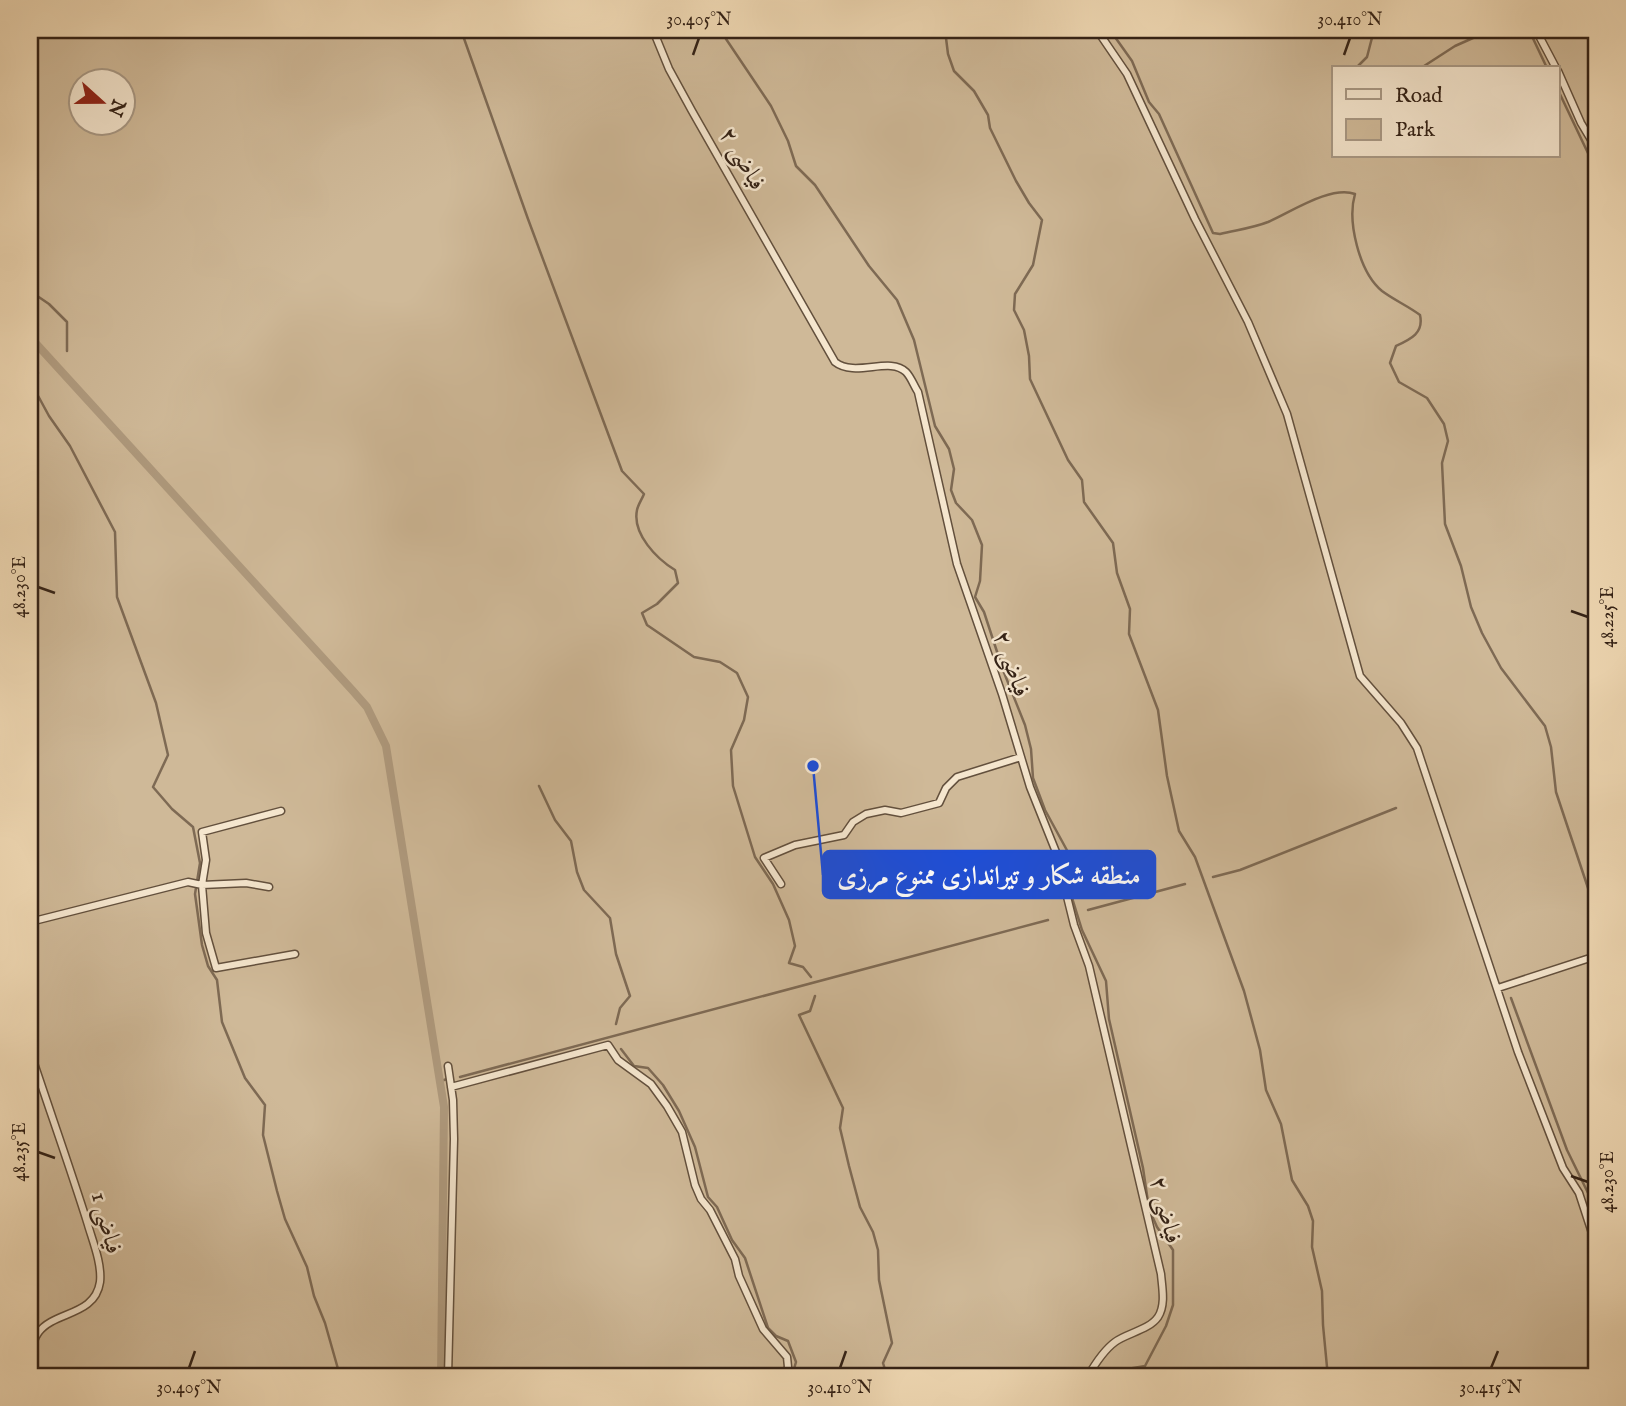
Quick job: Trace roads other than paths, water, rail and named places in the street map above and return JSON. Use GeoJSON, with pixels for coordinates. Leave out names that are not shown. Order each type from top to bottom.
{"type":"FeatureCollection","features":[{"type":"Feature","properties":{"kind":"street","name":"فیاضی ۲"},"geometry":{"type":"LineString","coordinates":[[653,30],[686,101],[835,362],[847,368],[892,366],[905,371],[918,392],[957,564],[1042,821],[1056,852],[1074,925],[1088,966],[1161,1274],[1163,1301],[1157,1318],[1115,1342],[1088,1376]]}},
{"type":"Feature","properties":{"kind":"street"},"geometry":{"type":"LineString","coordinates":[[1097,30],[1127,74],[1195,219],[1248,322],[1287,414],[1360,676],[1401,723],[1417,748],[1518,1052],[1563,1168],[1579,1193],[1596,1245]]}},
{"type":"Feature","properties":{"kind":"street"},"geometry":{"type":"LineString","coordinates":[[1536,30],[1555,66]]}},
{"type":"Feature","properties":{"kind":"street"},"geometry":{"type":"LineString","coordinates":[[1560,76],[1581,123],[1596,148]]}},
{"type":"Feature","properties":{"kind":"street"},"geometry":{"type":"LineString","coordinates":[[781,884],[764,858],[795,845],[844,835],[853,822],[866,814],[885,810],[901,813],[939,803],[946,788],[957,777],[1021,757]]}},
{"type":"Feature","properties":{"kind":"street"},"geometry":{"type":"LineString","coordinates":[[281,811],[202,832],[206,860],[198,884],[206,933],[216,968],[295,954]]}},
{"type":"Feature","properties":{"kind":"street"},"geometry":{"type":"LineString","coordinates":[[30,922],[98,903],[198,884],[246,883],[269,887]]}},
{"type":"Feature","properties":{"kind":"street"},"geometry":{"type":"LineString","coordinates":[[1498,988],[1596,956]]}},
{"type":"Feature","properties":{"kind":"street"},"geometry":{"type":"LineString","coordinates":[[451,1087],[608,1045],[618,1060],[650,1084],[682,1132],[701,1199],[710,1210],[735,1259],[739,1276],[763,1329],[787,1357],[788,1367],[784,1376]]}},
{"type":"Feature","properties":{"kind":"street","name":"فیاضی 1"},"geometry":{"type":"LineString","coordinates":[[30,1051],[33,1074],[76,1185],[98,1262],[100,1280],[97,1294],[89,1303],[32,1334],[35,1376]]}},
{"type":"Feature","properties":{"kind":"street"},"geometry":{"type":"LineString","coordinates":[[448,1066],[454,1139],[448,1376]]}},
{"type":"Feature","properties":{"kind":"waterway"},"geometry":{"type":"LineString","coordinates":[[461,30],[622,471],[644,494],[637,510],[638,528],[654,553],[675,570],[678,583],[657,604],[642,613],[647,625],[694,657],[720,662],[737,673],[748,697],[744,720],[731,750],[733,786],[755,857],[773,884],[789,920],[795,946],[789,963],[803,967],[811,977]]}},
{"type":"Feature","properties":{"kind":"waterway"},"geometry":{"type":"LineString","coordinates":[[720,30],[771,106],[788,141],[796,166],[815,185],[869,266],[897,300],[914,340],[935,426],[949,449],[954,469],[951,490],[956,503],[972,520],[982,545],[980,581],[975,597],[984,612],[1025,725],[1031,749],[1033,778],[1045,810],[1069,854],[1067,873],[1082,930],[1106,981],[1109,1019],[1143,1168],[1149,1209],[1157,1227],[1173,1250],[1173,1305],[1166,1326],[1145,1366],[1104,1373],[1101,1376]]}},
{"type":"Feature","properties":{"kind":"waterway"},"geometry":{"type":"LineString","coordinates":[[945,30],[948,54],[954,71],[974,91],[988,115],[990,128],[1016,181],[1042,220],[1033,265],[1015,294],[1014,310],[1024,330],[1030,379],[1068,460],[1082,480],[1084,502],[1113,543],[1117,573],[1130,609],[1129,634],[1158,710],[1167,776],[1179,831],[1195,857],[1244,991],[1260,1050],[1266,1090],[1281,1124],[1292,1180],[1308,1206],[1313,1221],[1312,1247],[1322,1291],[1327,1367],[1332,1376]]}},
{"type":"Feature","properties":{"kind":"waterway"},"geometry":{"type":"LineString","coordinates":[[1110,30],[1132,61],[1149,102],[1159,114],[1213,233],[1220,234],[1262,224],[1323,196],[1345,192],[1355,194],[1354,232],[1367,272],[1382,291],[1420,315],[1418,331],[1396,346],[1390,363],[1399,382],[1427,398],[1444,424],[1448,441],[1442,463],[1445,524],[1482,633],[1501,668],[1545,726],[1551,747],[1556,792],[1596,912]]}},
{"type":"Feature","properties":{"kind":"waterway"},"geometry":{"type":"LineString","coordinates":[[1358,66],[1367,57],[1374,30]]}},
{"type":"Feature","properties":{"kind":"waterway"},"geometry":{"type":"LineString","coordinates":[[1424,66],[1455,46],[1491,30]]}},
{"type":"Feature","properties":{"kind":"waterway"},"geometry":{"type":"LineString","coordinates":[[1529,30],[1546,66]]}},
{"type":"Feature","properties":{"kind":"waterway"},"geometry":{"type":"LineString","coordinates":[[1560,94],[1596,170]]}},
{"type":"Feature","properties":{"kind":"waterway"},"geometry":{"type":"LineString","coordinates":[[30,291],[49,304],[67,322],[67,351]]}},
{"type":"Feature","properties":{"kind":"waterway"},"geometry":{"type":"LineString","coordinates":[[30,337],[367,707],[386,746],[444,1107],[441,1376]]}},
{"type":"Feature","properties":{"kind":"waterway"},"geometry":{"type":"LineString","coordinates":[[30,377],[38,373]]}},
{"type":"Feature","properties":{"kind":"waterway"},"geometry":{"type":"LineString","coordinates":[[30,381],[49,416],[70,446],[115,532],[117,597],[156,703],[168,755],[153,787],[172,809],[193,827],[200,863],[195,894],[202,945],[208,966],[217,980],[222,1022],[245,1078],[265,1105],[263,1135],[277,1191],[285,1219],[307,1267],[340,1376]]}},
{"type":"Feature","properties":{"kind":"waterway"},"geometry":{"type":"LineString","coordinates":[[539,786],[555,820],[571,841],[577,872],[584,890],[610,918],[616,954],[630,996],[620,1008],[616,1024]]}},
{"type":"Feature","properties":{"kind":"waterway"},"geometry":{"type":"LineString","coordinates":[[1213,877],[1240,870],[1396,808]]}},
{"type":"Feature","properties":{"kind":"waterway"},"geometry":{"type":"LineString","coordinates":[[1088,910],[1185,884]]}},
{"type":"Feature","properties":{"kind":"waterway"},"geometry":{"type":"LineString","coordinates":[[460,1077],[1048,920]]}},
{"type":"Feature","properties":{"kind":"waterway"},"geometry":{"type":"LineString","coordinates":[[815,996],[810,1011],[799,1015],[843,1108],[840,1128],[849,1166],[860,1207],[873,1232],[878,1250],[879,1280],[892,1343],[883,1363],[887,1376]]}},
{"type":"Feature","properties":{"kind":"waterway"},"geometry":{"type":"LineString","coordinates":[[1511,998],[1567,1150],[1590,1197],[1596,1226]]}},
{"type":"Feature","properties":{"kind":"waterway"},"geometry":{"type":"LineString","coordinates":[[621,1049],[634,1066],[648,1068],[663,1085],[679,1111],[695,1147],[708,1197],[717,1207],[732,1240],[745,1258],[768,1328],[776,1336],[788,1341],[796,1362],[792,1376]]}},
{"type":"Feature","properties":{"kind":"waterway"},"geometry":{"type":"LineString","coordinates":[[441,1081],[447,1079]]}},
{"type":"Feature","properties":{"kind":"place","name":"منطقه شکار و تیراندازی ممنوع مرزی"},"geometry":{"type":"Point","coordinates":[813,766]}}]}
